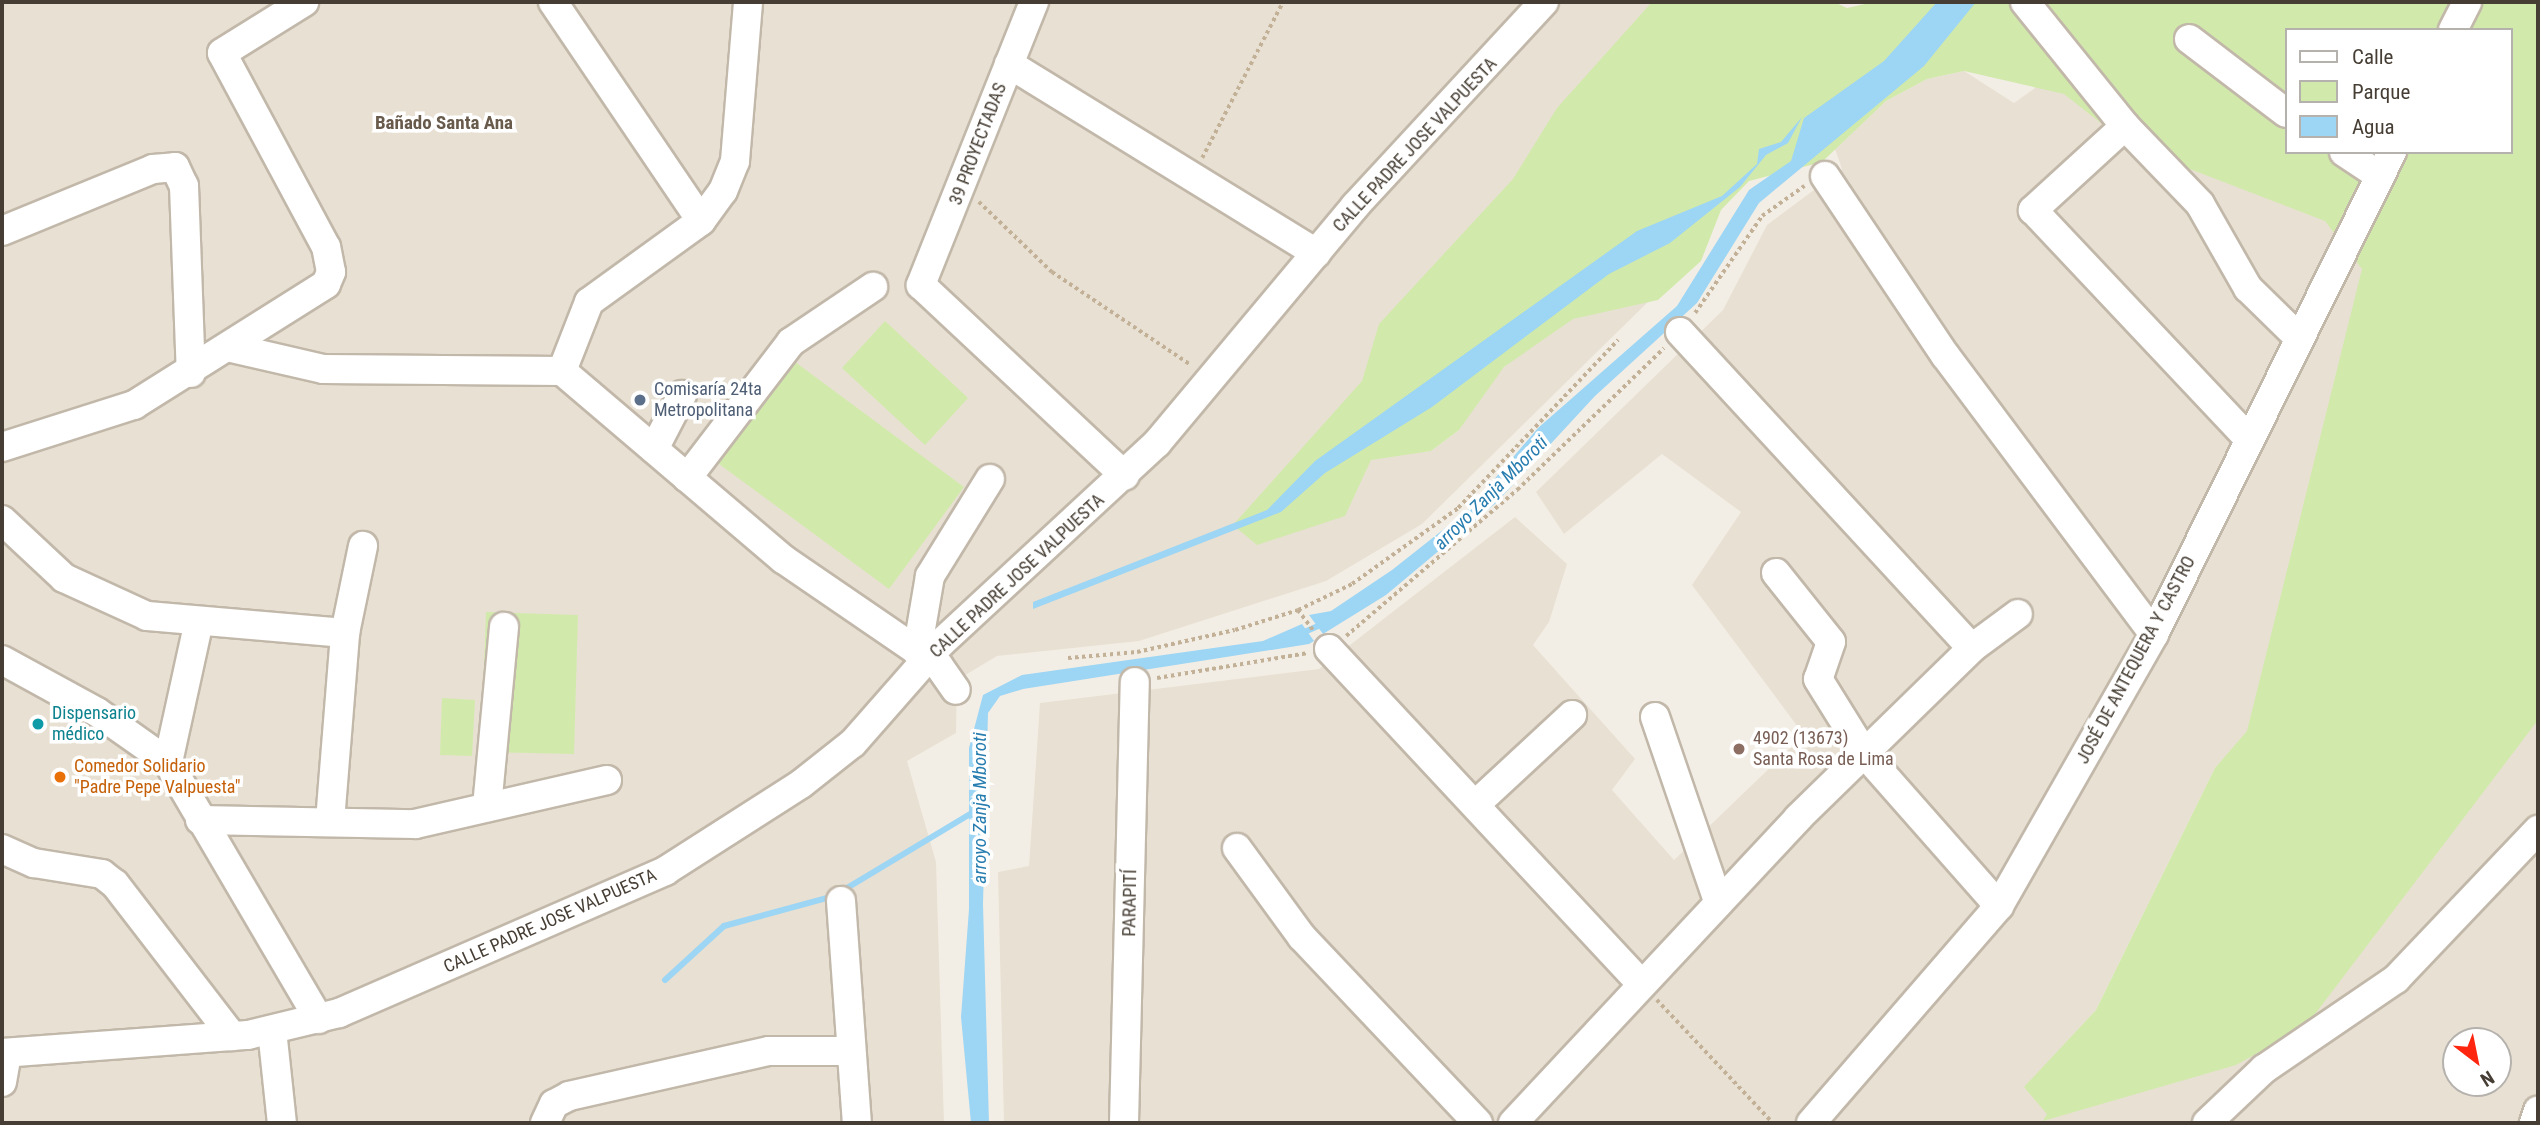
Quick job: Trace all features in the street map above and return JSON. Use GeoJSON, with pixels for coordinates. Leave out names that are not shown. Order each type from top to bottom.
{"type":"FeatureCollection","features":[{"type":"Feature","properties":{"kind":"street"},"geometry":{"type":"LineString","coordinates":[[2,446],[134,405],[232,348],[321,290],[331,272],[326,247],[222,53],[304,2]]}},
{"type":"Feature","properties":{"kind":"street"},"geometry":{"type":"LineString","coordinates":[[554,2],[701,221]]}},
{"type":"Feature","properties":{"kind":"street"},"geometry":{"type":"LineString","coordinates":[[562,371],[589,302],[701,221],[735,161],[748,2]]}},
{"type":"Feature","properties":{"kind":"street","name":"39 PROYECTADAS"},"geometry":{"type":"LineString","coordinates":[[1034,2],[963,190],[921,285],[1125,476]]}},
{"type":"Feature","properties":{"kind":"street","name":"CALLE PADRE JOSE VALPUESTA"},"geometry":{"type":"LineString","coordinates":[[4,1053],[232,1036],[319,1019],[665,871],[853,743],[923,656],[1125,476],[1212,380],[1316,253],[1544,2]]}},
{"type":"Feature","properties":{"kind":"street"},"geometry":{"type":"LineString","coordinates":[[2025,2],[2125,126],[2200,204],[2248,288],[2298,337]]}},
{"type":"Feature","properties":{"kind":"street"},"geometry":{"type":"LineString","coordinates":[[2454,28],[2467,2]]}},
{"type":"Feature","properties":{"kind":"street"},"geometry":{"type":"LineString","coordinates":[[2189,38],[2284,111]]}},
{"type":"Feature","properties":{"kind":"street"},"geometry":{"type":"LineString","coordinates":[[1009,64],[1316,253]]}},
{"type":"Feature","properties":{"kind":"street"},"geometry":{"type":"LineString","coordinates":[[2125,126],[2033,210],[2250,440]]}},
{"type":"Feature","properties":{"kind":"street"},"geometry":{"type":"LineString","coordinates":[[2351,154],[2386,164]]}},
{"type":"Feature","properties":{"kind":"street","name":"JOSÉ DE ANTEQUERA Y CASTRO"},"geometry":{"type":"LineString","coordinates":[[1811,1123],[1999,906],[2154,634],[2298,337],[2386,164]]}},
{"type":"Feature","properties":{"kind":"street"},"geometry":{"type":"LineString","coordinates":[[2,231],[153,169],[175,167],[184,186],[191,373]]}},
{"type":"Feature","properties":{"kind":"street"},"geometry":{"type":"LineString","coordinates":[[1825,176],[1945,355],[2154,634]]}},
{"type":"Feature","properties":{"kind":"street"},"geometry":{"type":"LineString","coordinates":[[687,478],[791,342],[873,287]]}},
{"type":"Feature","properties":{"kind":"street"},"geometry":{"type":"LineString","coordinates":[[1680,332],[1972,648]]}},
{"type":"Feature","properties":{"kind":"street"},"geometry":{"type":"LineString","coordinates":[[232,348],[323,369],[562,371],[783,559],[923,656],[956,690]]}},
{"type":"Feature","properties":{"kind":"street"},"geometry":{"type":"LineString","coordinates":[[654,449],[682,396]]}},
{"type":"Feature","properties":{"kind":"street"},"geometry":{"type":"LineString","coordinates":[[923,656],[930,576],[990,479]]}},
{"type":"Feature","properties":{"kind":"street"},"geometry":{"type":"LineString","coordinates":[[2,520],[64,578],[97,598],[147,617],[198,625],[345,633]]}},
{"type":"Feature","properties":{"kind":"street"},"geometry":{"type":"LineString","coordinates":[[330,821],[345,633],[363,546]]}},
{"type":"Feature","properties":{"kind":"street"},"geometry":{"type":"LineString","coordinates":[[1776,573],[1831,642],[1818,679],[1864,753],[1999,906]]}},
{"type":"Feature","properties":{"kind":"street"},"geometry":{"type":"LineString","coordinates":[[1513,1123],[1639,982],[1718,901],[1791,812],[1864,753],[1972,648],[2018,614]]}},
{"type":"Feature","properties":{"kind":"street"},"geometry":{"type":"LineString","coordinates":[[168,762],[198,625]]}},
{"type":"Feature","properties":{"kind":"street"},"geometry":{"type":"LineString","coordinates":[[487,807],[504,627]]}},
{"type":"Feature","properties":{"kind":"street"},"geometry":{"type":"LineString","coordinates":[[1323,643],[1476,804],[1639,982]]}},
{"type":"Feature","properties":{"kind":"street"},"geometry":{"type":"LineString","coordinates":[[2,660],[97,712],[168,762],[319,1019]]}},
{"type":"Feature","properties":{"kind":"street","name":"PARAPITÍ"},"geometry":{"type":"LineString","coordinates":[[1124,1123],[1135,682]]}},
{"type":"Feature","properties":{"kind":"street"},"geometry":{"type":"LineString","coordinates":[[1476,804],[1572,715]]}},
{"type":"Feature","properties":{"kind":"street"},"geometry":{"type":"LineString","coordinates":[[1655,717],[1718,901]]}},
{"type":"Feature","properties":{"kind":"street"},"geometry":{"type":"LineString","coordinates":[[200,820],[415,824],[607,780]]}},
{"type":"Feature","properties":{"kind":"street"},"geometry":{"type":"LineString","coordinates":[[2207,1123],[2264,1069],[2396,979],[2538,830]]}},
{"type":"Feature","properties":{"kind":"street"},"geometry":{"type":"LineString","coordinates":[[1237,848],[1302,937],[1478,1123]]}},
{"type":"Feature","properties":{"kind":"street"},"geometry":{"type":"LineString","coordinates":[[2,849],[34,863],[102,874],[115,884],[232,1036]]}},
{"type":"Feature","properties":{"kind":"street"},"geometry":{"type":"LineString","coordinates":[[841,901],[849,1051],[856,1123]]}},
{"type":"Feature","properties":{"kind":"street"},"geometry":{"type":"LineString","coordinates":[[272,1030],[282,1123]]}},
{"type":"Feature","properties":{"kind":"street"},"geometry":{"type":"LineString","coordinates":[[545,1123],[554,1104],[569,1096],[769,1051],[849,1051]]}},
{"type":"Feature","properties":{"kind":"street"},"geometry":{"type":"LineString","coordinates":[[2,1082],[4,1053]]}},
{"type":"Feature","properties":{"kind":"street"},"geometry":{"type":"LineString","coordinates":[[2534,1123],[2538,1111]]}},
{"type":"Feature","properties":{"kind":"path"},"geometry":{"type":"LineString","coordinates":[[1192,176],[1283,2]]}},
{"type":"Feature","properties":{"kind":"path"},"geometry":{"type":"LineString","coordinates":[[1135,682],[1323,643],[1517,490],[1680,332],[1762,216],[1825,176]]}},
{"type":"Feature","properties":{"kind":"path"},"geometry":{"type":"LineString","coordinates":[[963,190],[1073,288],[1212,380]]}},
{"type":"Feature","properties":{"kind":"path"},"geometry":{"type":"LineString","coordinates":[[1068,658],[1137,652],[1298,610],[1352,584],[1458,508],[1618,340]]}},
{"type":"Feature","properties":{"kind":"path"},"geometry":{"type":"LineString","coordinates":[[1298,610],[1323,643]]}},
{"type":"Feature","properties":{"kind":"path"},"geometry":{"type":"LineString","coordinates":[[1639,982],[1773,1123]]}},
{"type":"Feature","properties":{"kind":"shaded area"},"geometry":{"type":"Polygon","coordinates":[[[2,2],[1660,2],[1367,457],[1431,451],[1459,430],[1486,386],[1520,351],[1571,315],[1655,295],[1422,524],[1326,581],[1139,641],[997,656],[957,680],[956,733],[907,761],[936,862],[944,1123],[2,1123],[2,2]]]}},
{"type":"Feature","properties":{"kind":"shaded area"},"geometry":{"type":"Polygon","coordinates":[[[2538,2],[2538,147],[2303,669],[2215,768],[2096,1010],[2024,1088],[2060,1100],[2459,772],[2538,720],[2538,1123],[1004,1123],[998,872],[1029,866],[1040,703],[1319,669],[1515,517],[1567,564],[1549,622],[1533,645],[1635,759],[1612,790],[1674,860],[1804,735],[1692,585],[1741,512],[1662,454],[1564,534],[1536,492],[1723,310],[1767,225],[1842,169],[1835,149],[1886,101],[1927,79],[1964,71],[2014,103],[2127,22],[2538,2]]]}},
{"type":"Feature","properties":{"kind":"green space"},"geometry":{"type":"Polygon","coordinates":[[[1652,2],[1834,2],[1847,8],[1874,2],[2538,2],[2538,720],[2306,1026],[2236,1065],[2043,1121],[2047,1114],[2024,1087],[2096,1010],[2215,768],[2247,731],[2362,269],[2325,221],[2130,146],[2064,94],[1964,71],[1927,79],[1886,101],[1822,162],[1749,181],[1721,210],[1701,261],[1658,300],[1573,319],[1504,367],[1459,430],[1431,451],[1371,460],[1345,516],[1257,545],[1233,525],[1362,381],[1379,324],[1513,179],[1557,108],[1652,2]]]}},
{"type":"Feature","properties":{"kind":"green space"},"geometry":{"type":"Polygon","coordinates":[[[885,321],[968,398],[925,445],[842,368],[885,321]]]}},
{"type":"Feature","properties":{"kind":"green space"},"geometry":{"type":"Polygon","coordinates":[[[791,359],[964,487],[889,589],[715,461],[791,359]]]}},
{"type":"Feature","properties":{"kind":"green space"},"geometry":{"type":"Polygon","coordinates":[[[486,612],[578,615],[574,754],[481,752],[486,612]]]}},
{"type":"Feature","properties":{"kind":"green space"},"geometry":{"type":"Polygon","coordinates":[[[442,698],[475,700],[472,756],[440,755],[442,698]]]}},
{"type":"Feature","properties":{"kind":"water"},"geometry":{"type":"Polygon","coordinates":[[[1937,2],[1976,2],[1924,66],[1759,203],[1697,303],[1595,396],[1496,503],[1386,595],[1323,634],[1309,615],[1331,611],[1392,570],[1468,510],[1538,428],[1677,306],[1749,190],[1791,161],[1804,118],[1884,61],[1937,2]]]}},
{"type":"Feature","properties":{"kind":"water"},"geometry":{"type":"Polygon","coordinates":[[[1802,117],[1788,143],[1766,155],[1740,187],[1670,243],[1609,274],[1432,407],[1325,473],[1281,512],[1033,609],[1033,602],[1267,510],[1315,461],[1637,231],[1722,196],[1757,164],[1759,149],[1781,142],[1802,117]]]}},
{"type":"Feature","properties":{"kind":"water"},"geometry":{"type":"Polygon","coordinates":[[[1302,624],[1314,641],[1309,644],[1023,689],[1000,696],[988,713],[983,904],[989,1123],[971,1123],[961,1017],[969,909],[969,748],[983,695],[1022,675],[1263,641],[1302,624]]]}},
{"type":"Feature","properties":{"kind":"waterway","name":"arroyo Zanja Mboroti"},"geometry":{"type":"LineString","coordinates":[[1300,634],[1322,624]]}},
{"type":"Feature","properties":{"kind":"waterway"},"geometry":{"type":"LineString","coordinates":[[847,888],[975,811]]}},
{"type":"Feature","properties":{"kind":"waterway"},"geometry":{"type":"LineString","coordinates":[[665,980],[724,926],[827,898]]}},
{"type":"Feature","properties":{"kind":"place","name":"Comisaría 24ta Metropolitana"},"geometry":{"type":"Point","coordinates":[640,400]}},
{"type":"Feature","properties":{"kind":"place","name":"Dispensario médico"},"geometry":{"type":"Point","coordinates":[38,724]}},
{"type":"Feature","properties":{"kind":"place","name":"4902 (13673) Santa Rosa de Lima"},"geometry":{"type":"Point","coordinates":[1739,749]}},
{"type":"Feature","properties":{"kind":"place","name":"Comedor Solidario \"Padre Pepe Valpuesta\""},"geometry":{"type":"Point","coordinates":[60,777]}},
{"type":"Feature","properties":{"kind":"district","name":"Bañado Santa Ana"},"geometry":{"type":"Point","coordinates":[444,123]}}]}
